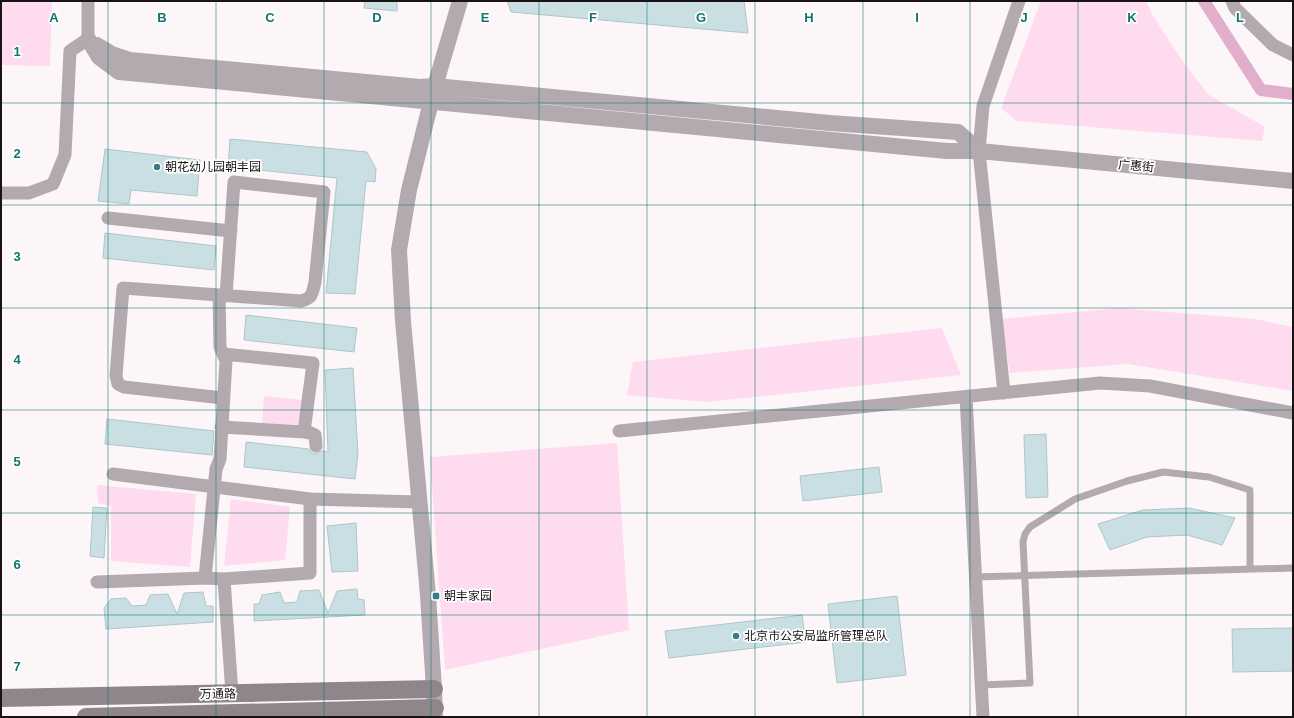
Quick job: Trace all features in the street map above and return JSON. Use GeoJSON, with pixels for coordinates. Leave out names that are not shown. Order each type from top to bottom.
{"type":"FeatureCollection","features":[{"type":"Feature","properties":{"kind":"main road","name":"万通路"},"geometry":{"type":"LineString","coordinates":[[1,698],[434,689]]}},
{"type":"Feature","properties":{"kind":"main road","name":"万通路"},"geometry":{"type":"LineString","coordinates":[[86,717],[435,712]]}},
{"type":"Feature","properties":{"kind":"street"},"geometry":{"type":"LineString","coordinates":[[88,1],[88,39]]}},
{"type":"Feature","properties":{"kind":"street"},"geometry":{"type":"LineString","coordinates":[[435,712],[428,595],[403,321],[399,250],[409,190],[433,94],[460,1]]}},
{"type":"Feature","properties":{"kind":"street"},"geometry":{"type":"LineString","coordinates":[[1004,393],[979,151],[983,106],[1019,1]]}},
{"type":"Feature","properties":{"kind":"street"},"geometry":{"type":"LineString","coordinates":[[1232,1],[1235,8],[1273,45],[1293,55]]}},
{"type":"Feature","properties":{"kind":"street"},"geometry":{"type":"LineString","coordinates":[[88,39],[112,54],[130,60],[420,86],[433,94],[958,132],[979,151]]}},
{"type":"Feature","properties":{"kind":"street"},"geometry":{"type":"LineString","coordinates":[[1,192],[29,193],[53,184],[65,155],[70,51],[88,39]]}},
{"type":"Feature","properties":{"kind":"street","name":"广惠街"},"geometry":{"type":"LineString","coordinates":[[979,151],[1293,181]]}},
{"type":"Feature","properties":{"kind":"street"},"geometry":{"type":"LineString","coordinates":[[205,578],[216,469],[220,459],[226,361],[220,347],[223,296],[231,231],[234,182],[324,192],[315,282],[312,296],[308,299],[300,301],[223,296],[123,288],[116,376],[118,384],[124,387],[223,398]]}},
{"type":"Feature","properties":{"kind":"street"},"geometry":{"type":"LineString","coordinates":[[108,218],[231,231]]}},
{"type":"Feature","properties":{"kind":"street"},"geometry":{"type":"LineString","coordinates":[[223,354],[313,363],[304,432]]}},
{"type":"Feature","properties":{"kind":"street"},"geometry":{"type":"LineString","coordinates":[[619,431],[1100,383],[1150,386],[1293,413]]}},
{"type":"Feature","properties":{"kind":"street"},"geometry":{"type":"LineString","coordinates":[[966,397],[983,717]]}},
{"type":"Feature","properties":{"kind":"street"},"geometry":{"type":"LineString","coordinates":[[222,427],[311,433],[315,435],[316,446]]}},
{"type":"Feature","properties":{"kind":"street"},"geometry":{"type":"LineString","coordinates":[[113,474],[310,499],[419,502]]}},
{"type":"Feature","properties":{"kind":"street"},"geometry":{"type":"LineString","coordinates":[[97,582],[205,578],[224,579],[310,573],[310,499]]}},
{"type":"Feature","properties":{"kind":"street"},"geometry":{"type":"LineString","coordinates":[[224,579],[232,694]]}},
{"type":"Feature","properties":{"kind":"lane"},"geometry":{"type":"LineString","coordinates":[[981,685],[1030,683],[1023,542],[1030,527],[1075,499],[1127,480],[1164,472],[1209,477],[1250,490],[1250,569]]}},
{"type":"Feature","properties":{"kind":"lane"},"geometry":{"type":"LineString","coordinates":[[975,577],[1293,568]]}},
{"type":"Feature","properties":{"kind":"shaded area"},"geometry":{"type":"Polygon","coordinates":[[[1,1],[52,1],[50,66],[1,65],[1,1]]]}},
{"type":"Feature","properties":{"kind":"shaded area"},"geometry":{"type":"Polygon","coordinates":[[[1041,1],[1146,1],[1153,16],[1185,65],[1209,95],[1265,127],[1262,141],[1017,121],[1001,108],[1041,1]]]}},
{"type":"Feature","properties":{"kind":"shaded area"},"geometry":{"type":"Polygon","coordinates":[[[1119,308],[1255,319],[1293,327],[1293,391],[1128,364],[1010,373],[1000,319],[1119,308]]]}},
{"type":"Feature","properties":{"kind":"shaded area"},"geometry":{"type":"Polygon","coordinates":[[[942,328],[961,375],[707,402],[627,395],[633,362],[942,328]]]}},
{"type":"Feature","properties":{"kind":"shaded area"},"geometry":{"type":"Polygon","coordinates":[[[264,396],[303,400],[300,425],[262,423],[264,396]]]}},
{"type":"Feature","properties":{"kind":"shaded area"},"geometry":{"type":"Polygon","coordinates":[[[617,443],[629,630],[445,670],[430,457],[617,443]]]}},
{"type":"Feature","properties":{"kind":"shaded area"},"geometry":{"type":"Polygon","coordinates":[[[97,485],[196,494],[190,567],[111,561],[111,506],[98,503],[97,485]]]}},
{"type":"Feature","properties":{"kind":"shaded area"},"geometry":{"type":"Polygon","coordinates":[[[231,499],[290,507],[285,560],[224,566],[231,499]]]}},
{"type":"Feature","properties":{"kind":"building"},"geometry":{"type":"Polygon","coordinates":[[[365,1],[397,1],[397,11],[364,8],[365,1]]]}},
{"type":"Feature","properties":{"kind":"building"},"geometry":{"type":"Polygon","coordinates":[[[507,1],[744,1],[748,33],[511,12],[507,1]]]}},
{"type":"Feature","properties":{"kind":"building"},"geometry":{"type":"Polygon","coordinates":[[[230,139],[367,152],[376,169],[375,182],[366,181],[355,294],[326,293],[337,178],[228,167],[230,139]]]}},
{"type":"Feature","properties":{"kind":"building"},"geometry":{"type":"Polygon","coordinates":[[[105,149],[200,160],[197,196],[131,190],[129,204],[98,201],[105,149]]]}},
{"type":"Feature","properties":{"kind":"building"},"geometry":{"type":"Polygon","coordinates":[[[105,233],[216,246],[214,270],[103,258],[105,233]]]}},
{"type":"Feature","properties":{"kind":"building"},"geometry":{"type":"Polygon","coordinates":[[[246,315],[357,328],[354,352],[244,340],[246,315]]]}},
{"type":"Feature","properties":{"kind":"building"},"geometry":{"type":"Polygon","coordinates":[[[353,368],[358,454],[355,479],[244,467],[246,442],[309,449],[312,453],[316,454],[322,451],[328,452],[325,370],[353,368]]]}},
{"type":"Feature","properties":{"kind":"building"},"geometry":{"type":"Polygon","coordinates":[[[107,419],[214,431],[212,455],[105,444],[107,419]]]}},
{"type":"Feature","properties":{"kind":"building"},"geometry":{"type":"Polygon","coordinates":[[[1046,434],[1048,497],[1026,498],[1024,435],[1046,434]]]}},
{"type":"Feature","properties":{"kind":"building"},"geometry":{"type":"Polygon","coordinates":[[[879,467],[882,492],[803,501],[800,476],[879,467]]]}},
{"type":"Feature","properties":{"kind":"building"},"geometry":{"type":"Polygon","coordinates":[[[93,507],[107,508],[104,558],[90,556],[93,507]]]}},
{"type":"Feature","properties":{"kind":"building"},"geometry":{"type":"Polygon","coordinates":[[[1189,508],[1235,518],[1222,545],[1187,535],[1147,537],[1110,550],[1098,524],[1143,510],[1189,508]]]}},
{"type":"Feature","properties":{"kind":"building"},"geometry":{"type":"Polygon","coordinates":[[[356,523],[358,571],[332,572],[327,526],[356,523]]]}},
{"type":"Feature","properties":{"kind":"building"},"geometry":{"type":"Polygon","coordinates":[[[357,589],[358,599],[364,600],[365,615],[254,621],[254,604],[259,604],[262,595],[280,592],[284,603],[297,602],[300,591],[319,590],[328,613],[337,591],[357,589]]]}},
{"type":"Feature","properties":{"kind":"building"},"geometry":{"type":"Polygon","coordinates":[[[203,592],[206,606],[213,606],[213,622],[106,629],[104,608],[111,599],[126,598],[132,606],[146,605],[150,595],[168,594],[177,614],[184,593],[203,592]]]}},
{"type":"Feature","properties":{"kind":"building"},"geometry":{"type":"Polygon","coordinates":[[[897,596],[906,675],[837,683],[828,604],[897,596]]]}},
{"type":"Feature","properties":{"kind":"building","name":"北京市公安局监所管理总队"},"geometry":{"type":"Polygon","coordinates":[[[802,615],[806,642],[669,658],[665,631],[802,615]]]}},
{"type":"Feature","properties":{"kind":"building"},"geometry":{"type":"Polygon","coordinates":[[[1293,628],[1293,671],[1233,672],[1232,629],[1293,628]]]}},
{"type":"Feature","properties":{"kind":"waterway"},"geometry":{"type":"LineString","coordinates":[[1204,1],[1261,90],[1293,94]]}},
{"type":"Feature","properties":{"kind":"place","name":"朝花幼儿园朝丰园"},"geometry":{"type":"Point","coordinates":[157,167]}},
{"type":"Feature","properties":{"kind":"place","name":"朝丰家园"},"geometry":{"type":"Point","coordinates":[436,596]}},
{"type":"Feature","properties":{"kind":"place","name":"北京市公安局监所管理总队"},"geometry":{"type":"Point","coordinates":[736,636]}}]}
